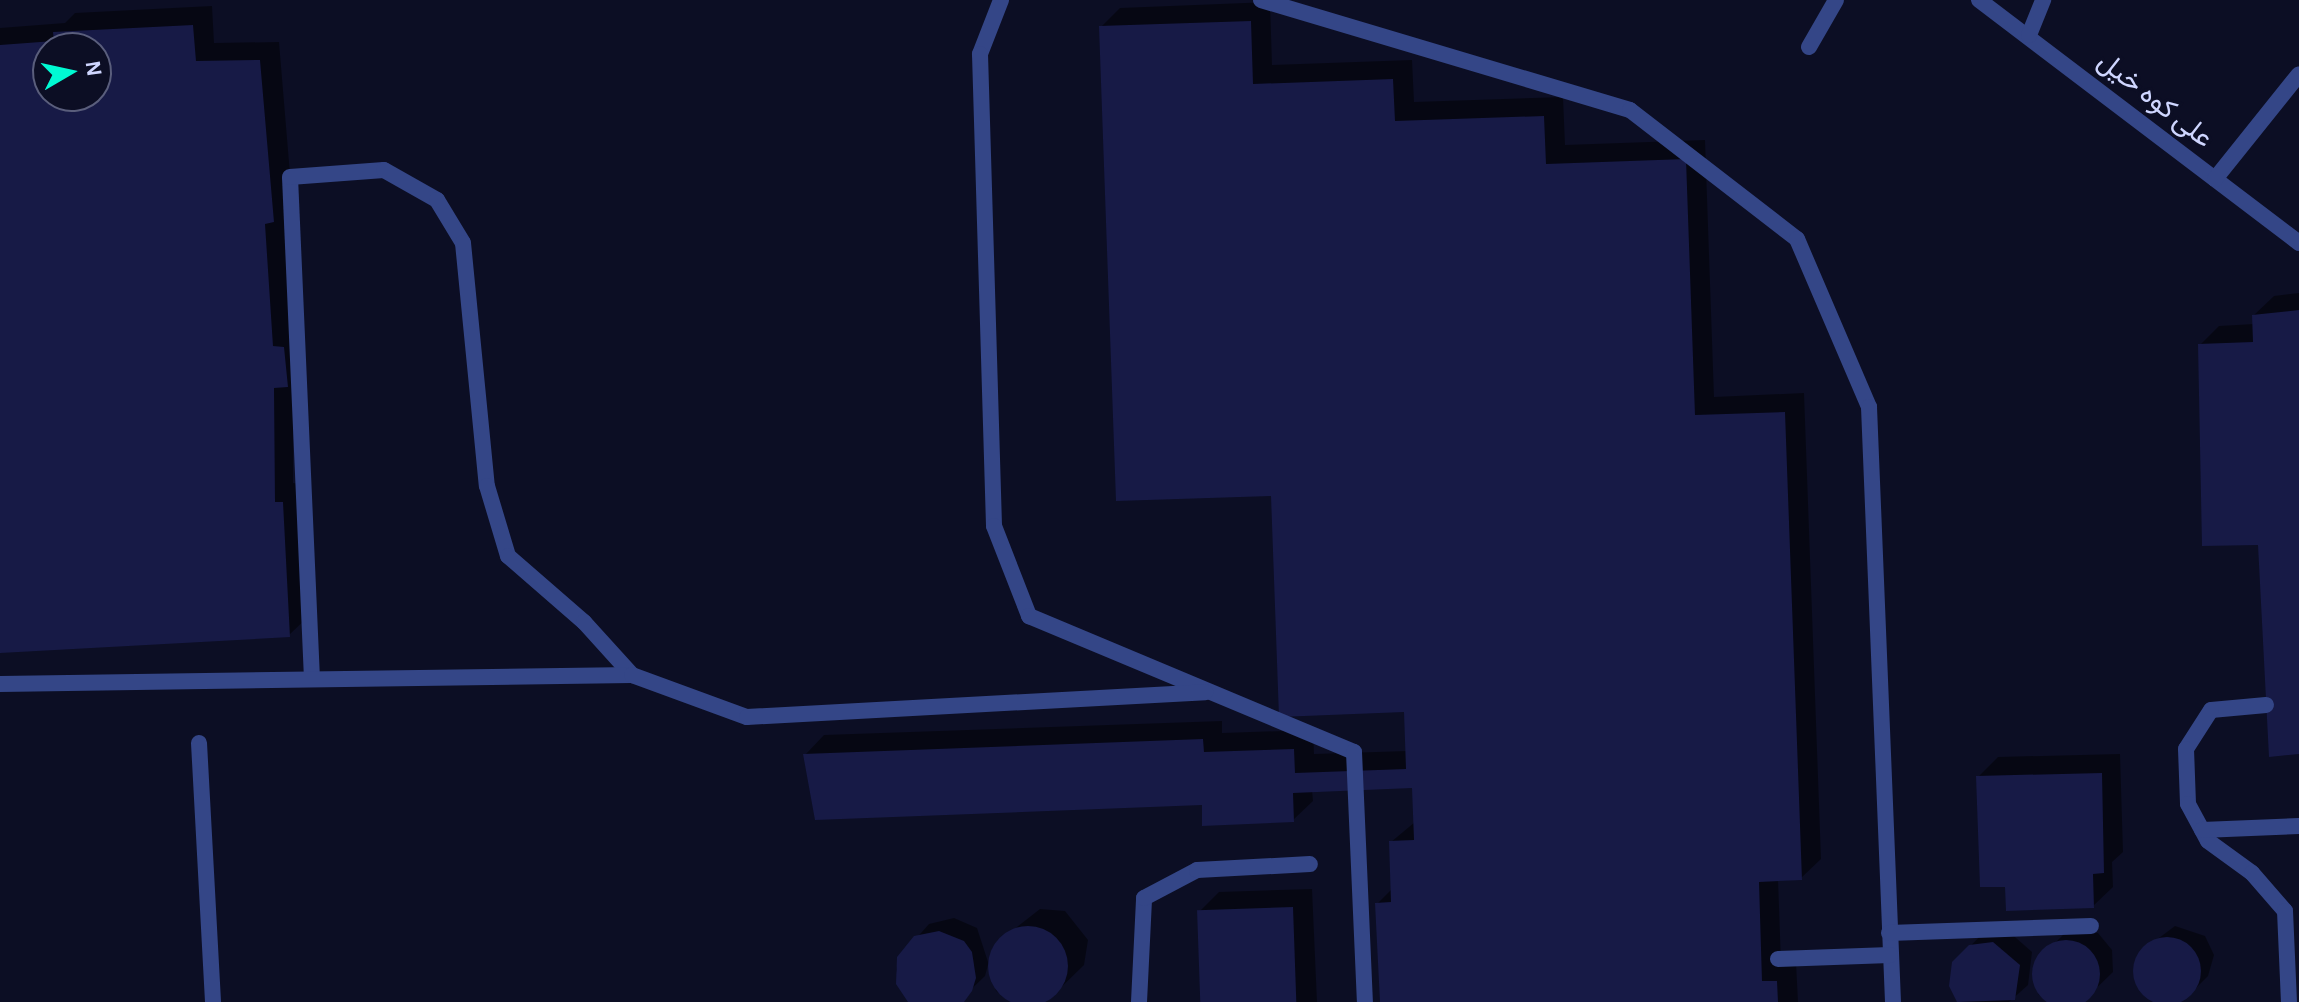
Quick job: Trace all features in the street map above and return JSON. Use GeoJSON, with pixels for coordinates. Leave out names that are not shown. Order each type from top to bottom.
{"type":"FeatureCollection","features":[{"type":"Feature","properties":{"kind":"street"},"geometry":{"type":"LineString","coordinates":[[1001,0],[980,54],[994,526],[1029,616],[1354,752],[1365,1002]]}},
{"type":"Feature","properties":{"kind":"street"},"geometry":{"type":"LineString","coordinates":[[1261,0],[1630,110],[1797,239],[1869,407],[1893,1002]]}},
{"type":"Feature","properties":{"kind":"street"},"geometry":{"type":"LineString","coordinates":[[1809,47],[1836,0]]}},
{"type":"Feature","properties":{"kind":"street","name":"علی کوه خیل"},"geometry":{"type":"LineString","coordinates":[[1979,0],[2299,243]]}},
{"type":"Feature","properties":{"kind":"street"},"geometry":{"type":"LineString","coordinates":[[2029,35],[2043,0]]}},
{"type":"Feature","properties":{"kind":"street"},"geometry":{"type":"LineString","coordinates":[[2215,179],[2299,74]]}},
{"type":"Feature","properties":{"kind":"street"},"geometry":{"type":"LineString","coordinates":[[312,679],[290,177],[384,170],[437,200],[463,243],[487,486],[508,556],[584,622],[632,675]]}},
{"type":"Feature","properties":{"kind":"street"},"geometry":{"type":"LineString","coordinates":[[0,684],[632,675],[747,717],[1211,692]]}},
{"type":"Feature","properties":{"kind":"street"},"geometry":{"type":"LineString","coordinates":[[2266,705],[2211,710],[2186,749],[2188,804],[2208,841],[2252,873],[2285,911],[2289,1002]]}},
{"type":"Feature","properties":{"kind":"street"},"geometry":{"type":"LineString","coordinates":[[199,743],[213,1002]]}},
{"type":"Feature","properties":{"kind":"street"},"geometry":{"type":"LineString","coordinates":[[2202,830],[2299,826]]}},
{"type":"Feature","properties":{"kind":"street"},"geometry":{"type":"LineString","coordinates":[[1139,1002],[1144,898],[1197,870],[1310,864]]}},
{"type":"Feature","properties":{"kind":"street"},"geometry":{"type":"LineString","coordinates":[[1889,933],[2091,926]]}},
{"type":"Feature","properties":{"kind":"street"},"geometry":{"type":"LineString","coordinates":[[1778,959],[1890,955]]}},
{"type":"Feature","properties":{"kind":"building"},"geometry":{"type":"Polygon","coordinates":[[[1251,21],[1253,84],[1393,79],[1395,121],[1544,116],[1546,164],[1686,159],[1695,415],[1785,412],[1802,880],[1759,882],[1762,981],[1777,981],[1778,1002],[1380,1002],[1375,903],[1391,902],[1389,841],[1414,840],[1412,788],[1293,793],[1294,822],[1202,826],[1202,805],[815,820],[803,754],[1203,739],[1204,752],[1294,749],[1295,773],[1406,769],[1404,712],[1279,717],[1271,496],[1116,501],[1099,26],[1251,21]]]}},
{"type":"Feature","properties":{"kind":"building"},"geometry":{"type":"Polygon","coordinates":[[[193,25],[196,61],[260,60],[274,222],[265,224],[273,346],[284,347],[288,387],[274,388],[275,502],[283,502],[290,637],[0,653],[0,45],[32,43],[32,112],[112,112],[112,32],[53,32],[193,25]]]}},
{"type":"Feature","properties":{"kind":"building"},"geometry":{"type":"Polygon","coordinates":[[[2299,310],[2299,754],[2269,757],[2258,545],[2202,546],[2198,344],[2253,342],[2252,315],[2299,310]]]}},
{"type":"Feature","properties":{"kind":"building"},"geometry":{"type":"Polygon","coordinates":[[[2102,773],[2104,873],[2093,874],[2094,908],[2006,911],[2005,887],[1980,887],[1976,776],[2102,773]]]}},
{"type":"Feature","properties":{"kind":"building"},"geometry":{"type":"Polygon","coordinates":[[[1293,907],[1296,1002],[1200,1002],[1197,910],[1293,907]]]}},
{"type":"Feature","properties":{"kind":"building"},"geometry":{"type":"Polygon","coordinates":[[[1028,926],[1043,929],[1056,938],[1065,951],[1068,966],[1065,981],[1056,994],[1043,1003],[1028,1006],[1013,1003],[1000,994],[991,981],[988,966],[991,951],[1000,938],[1013,929],[1028,926]]]}},
{"type":"Feature","properties":{"kind":"building"},"geometry":{"type":"Polygon","coordinates":[[[939,931],[964,941],[972,952],[976,978],[972,991],[964,1002],[908,1002],[896,984],[897,957],[914,936],[939,931]]]}},
{"type":"Feature","properties":{"kind":"building"},"geometry":{"type":"Polygon","coordinates":[[[2167,937],[2191,947],[2201,971],[2191,995],[2167,1005],[2143,995],[2133,971],[2143,947],[2167,937]]]}},
{"type":"Feature","properties":{"kind":"building"},"geometry":{"type":"Polygon","coordinates":[[[2066,940],[2090,950],[2100,974],[2090,998],[2066,1008],[2042,998],[2032,974],[2042,950],[2066,940]]]}},
{"type":"Feature","properties":{"kind":"building"},"geometry":{"type":"Polygon","coordinates":[[[1993,942],[2020,965],[2015,1000],[1957,1002],[1949,986],[1952,962],[1969,945],[1993,942]]]}}]}
